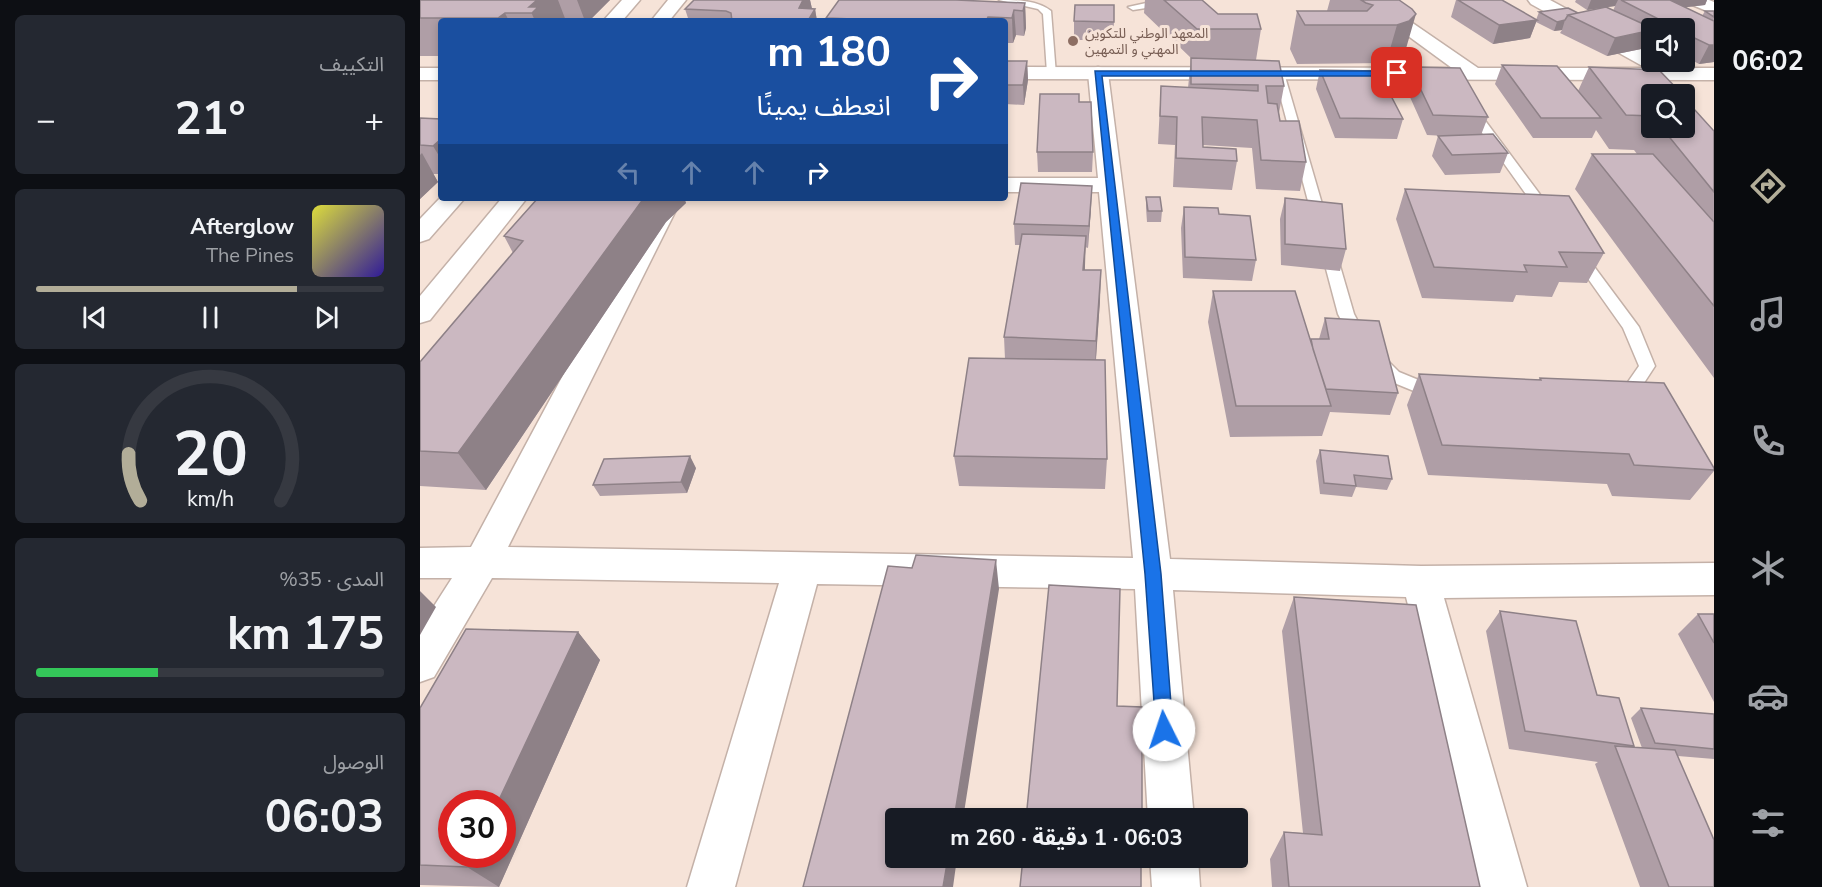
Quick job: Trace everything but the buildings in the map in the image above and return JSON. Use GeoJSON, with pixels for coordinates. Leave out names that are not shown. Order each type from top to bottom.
{"type":"FeatureCollection","features":[{"type":"Feature","properties":{"kind":"street"},"geometry":{"type":"LineString","coordinates":[[615,18],[631,0]]}},
{"type":"Feature","properties":{"kind":"street"},"geometry":{"type":"LineString","coordinates":[[662,18],[677,0]]}},
{"type":"Feature","properties":{"kind":"street"},"geometry":{"type":"LineString","coordinates":[[1368,0],[1474,74]]}},
{"type":"Feature","properties":{"kind":"street"},"geometry":{"type":"LineString","coordinates":[[1537,0],[1671,74]]}},
{"type":"Feature","properties":{"kind":"street"},"geometry":{"type":"LineString","coordinates":[[1696,0],[1714,9]]}},
{"type":"Feature","properties":{"kind":"street"},"geometry":{"type":"LineString","coordinates":[[1008,73],[1714,74]]}},
{"type":"Feature","properties":{"kind":"street"},"geometry":{"type":"LineString","coordinates":[[1098,73],[1153,574],[1170,808]]}},
{"type":"Feature","properties":{"kind":"street"},"geometry":{"type":"LineString","coordinates":[[420,74],[438,74]]}},
{"type":"Feature","properties":{"kind":"street"},"geometry":{"type":"LineString","coordinates":[[1619,74],[1641,93]]}},
{"type":"Feature","properties":{"kind":"street"},"geometry":{"type":"LineString","coordinates":[[1008,185],[1109,185]]}},
{"type":"Feature","properties":{"kind":"street"},"geometry":{"type":"LineString","coordinates":[[420,234],[450,201]]}},
{"type":"Feature","properties":{"kind":"street"},"geometry":{"type":"LineString","coordinates":[[420,314],[513,201]]}},
{"type":"Feature","properties":{"kind":"street"},"geometry":{"type":"LineString","coordinates":[[420,664],[482,562],[668,201]]}},
{"type":"Feature","properties":{"kind":"street"},"geometry":{"type":"LineString","coordinates":[[420,563],[482,562],[1153,574],[1421,582],[1714,579]]}},
{"type":"Feature","properties":{"kind":"street"},"geometry":{"type":"LineString","coordinates":[[711,887],[802,569]]}},
{"type":"Feature","properties":{"kind":"street"},"geometry":{"type":"LineString","coordinates":[[1421,582],[1503,887]]}},
{"type":"Feature","properties":{"kind":"street"},"geometry":{"type":"LineString","coordinates":[[1175,868],[1176,887]]}},
{"type":"Feature","properties":{"kind":"lane"},"geometry":{"type":"LineString","coordinates":[[1004,0],[1041,7],[1048,13],[1052,73]]}},
{"type":"Feature","properties":{"kind":"lane"},"geometry":{"type":"LineString","coordinates":[[1133,7],[1178,0]]}},
{"type":"Feature","properties":{"kind":"lane"},"geometry":{"type":"LineString","coordinates":[[1279,73],[1346,314],[1362,344],[1393,376],[1443,396],[1454,396]]}},
{"type":"Feature","properties":{"kind":"lane"},"geometry":{"type":"LineString","coordinates":[[1445,74],[1555,224]]}},
{"type":"Feature","properties":{"kind":"lane"},"geometry":{"type":"LineString","coordinates":[[1569,242],[1631,327],[1647,366],[1623,402],[1612,402]]}},
{"type":"Feature","properties":{"kind":"place","name":"المعهد الوطني للتكوين المهني و التمهين"},"geometry":{"type":"Point","coordinates":[1073,41]}},
{"type":"Feature","properties":{"kind":"route"},"geometry":{"type":"LineString","coordinates":[[1164,730],[1153,574],[1098,73],[1397,73]]}}]}
